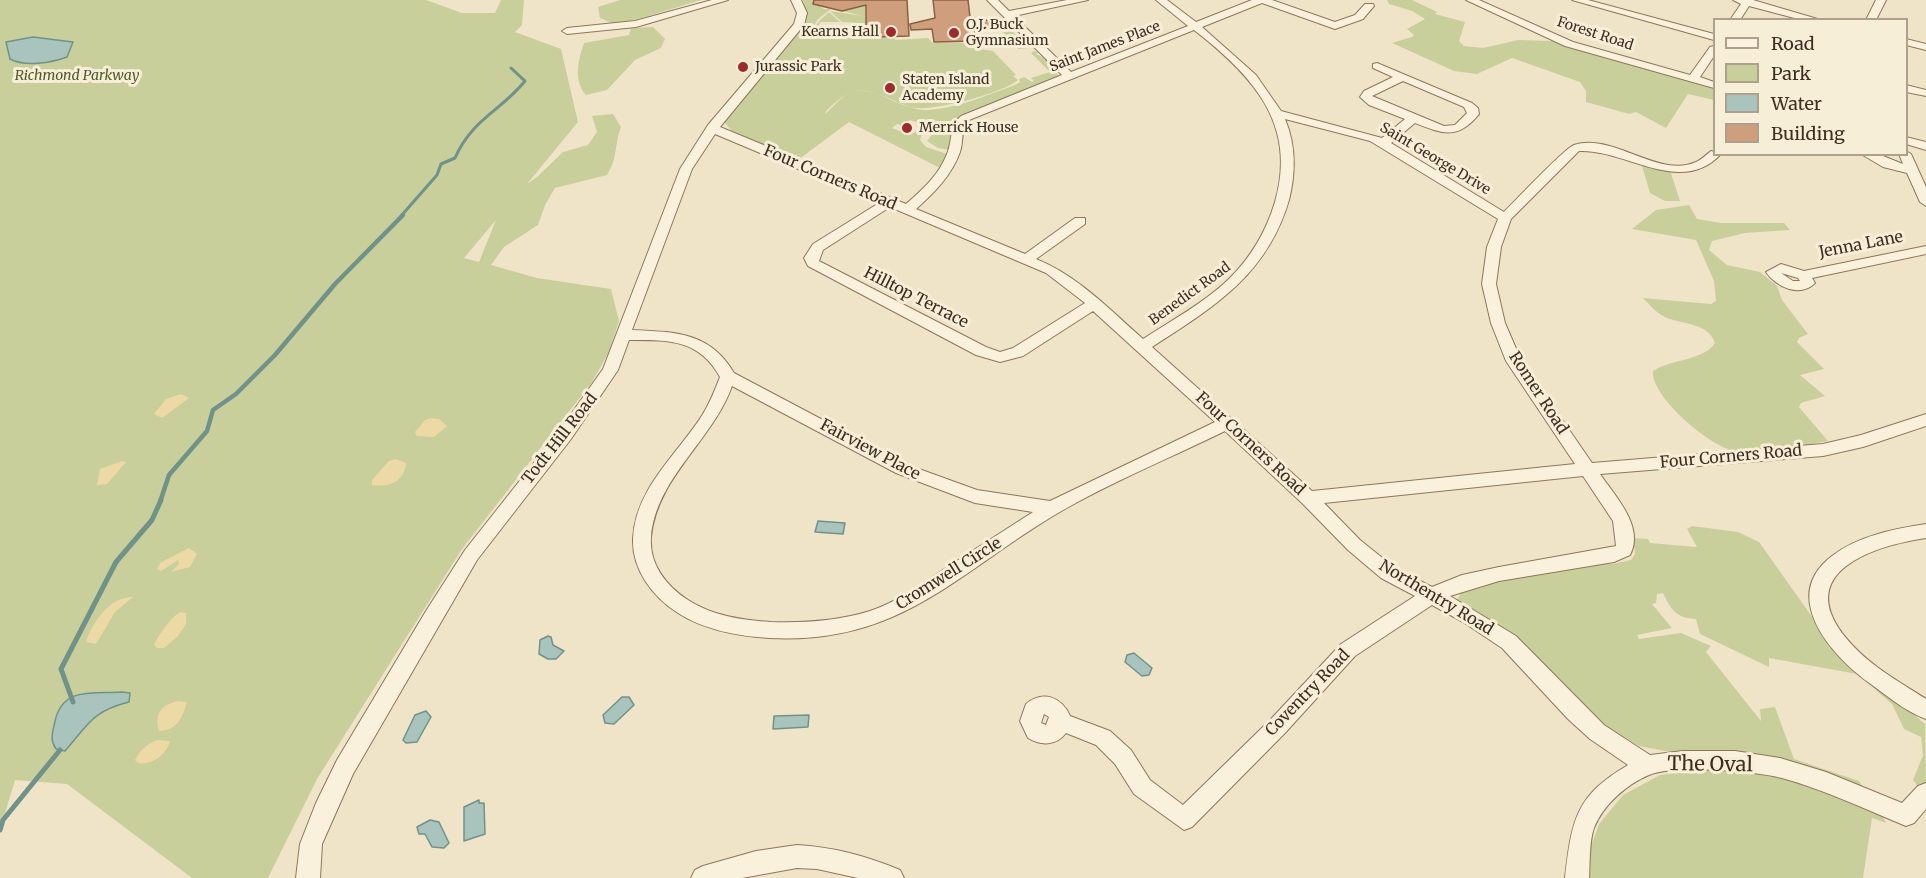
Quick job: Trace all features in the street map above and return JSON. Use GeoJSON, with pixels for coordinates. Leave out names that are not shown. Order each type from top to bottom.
{"type":"FeatureCollection","features":[{"type":"Feature","properties":{"kind":"street"},"geometry":{"type":"LineString","coordinates":[[567,31],[636,24],[723,0]]}},
{"type":"Feature","properties":{"kind":"street","name":"Todt Hill Road"},"geometry":{"type":"LineString","coordinates":[[308,878],[312,844],[324,810],[354,752],[471,555],[592,399],[610,370],[686,169],[712,128],[799,25],[802,13],[796,0]]}},
{"type":"Feature","properties":{"kind":"street"},"geometry":{"type":"LineString","coordinates":[[993,0],[1070,76]]}},
{"type":"Feature","properties":{"kind":"street"},"geometry":{"type":"LineString","coordinates":[[1007,14],[1083,0]]}},
{"type":"Feature","properties":{"kind":"street","name":"Benedict Road"},"geometry":{"type":"LineString","coordinates":[[1142,346],[1229,288],[1247,270],[1278,221],[1290,170],[1287,140],[1277,113],[1248,72],[1161,0]]}},
{"type":"Feature","properties":{"kind":"street"},"geometry":{"type":"LineString","coordinates":[[1261,0],[1335,26],[1359,17],[1368,2]]}},
{"type":"Feature","properties":{"kind":"street","name":"Saint James Place"},"geometry":{"type":"LineString","coordinates":[[907,210],[945,171],[956,150],[960,122],[1261,0]]}},
{"type":"Feature","properties":{"kind":"street","name":"Forest Road"},"geometry":{"type":"LineString","coordinates":[[1471,0],[1569,44],[1713,85]]}},
{"type":"Feature","properties":{"kind":"street"},"geometry":{"type":"LineString","coordinates":[[1577,0],[1713,37]]}},
{"type":"Feature","properties":{"kind":"street"},"geometry":{"type":"LineString","coordinates":[[1872,18],[1881,0]]}},
{"type":"Feature","properties":{"kind":"street"},"geometry":{"type":"LineString","coordinates":[[1736,18],[1744,1],[1808,18]]}},
{"type":"Feature","properties":{"kind":"street"},"geometry":{"type":"LineString","coordinates":[[1908,42],[1926,47]]}},
{"type":"Feature","properties":{"kind":"street"},"geometry":{"type":"LineString","coordinates":[[1693,79],[1713,50]]}},
{"type":"Feature","properties":{"kind":"street"},"geometry":{"type":"LineString","coordinates":[[1377,66],[1468,105],[1474,111],[1459,128],[1450,130],[1436,128],[1413,119],[1366,97],[1368,93],[1402,77]]}},
{"type":"Feature","properties":{"kind":"street"},"geometry":{"type":"LineString","coordinates":[[1908,88],[1926,93]]}},
{"type":"Feature","properties":{"kind":"street","name":"Saint George Drive"},"geometry":{"type":"LineString","coordinates":[[1277,113],[1362,134],[1383,143],[1505,218]]}},
{"type":"Feature","properties":{"kind":"street"},"geometry":{"type":"LineString","coordinates":[[1383,143],[1413,119]]}},
{"type":"Feature","properties":{"kind":"street","name":"Four Corners Road"},"geometry":{"type":"LineString","coordinates":[[712,128],[1027,259],[1073,285],[1308,498],[1590,469],[1823,450],[1863,441],[1926,420]]}},
{"type":"Feature","properties":{"kind":"street"},"geometry":{"type":"LineString","coordinates":[[1908,141],[1926,146]]}},
{"type":"Feature","properties":{"kind":"street","name":"Romer Road"},"geometry":{"type":"LineString","coordinates":[[1624,550],[1626,543],[1622,519],[1514,361],[1498,323],[1489,284],[1494,247],[1505,218],[1576,148],[1600,148],[1637,162],[1676,168],[1706,164],[1713,156]]}},
{"type":"Feature","properties":{"kind":"street"},"geometry":{"type":"LineString","coordinates":[[1871,156],[1887,164],[1912,170]]}},
{"type":"Feature","properties":{"kind":"street"},"geometry":{"type":"LineString","coordinates":[[1906,156],[1926,202]]}},
{"type":"Feature","properties":{"kind":"street","name":"Hilltop Terrace"},"geometry":{"type":"LineString","coordinates":[[889,202],[818,247],[811,258],[813,263],[981,351],[1000,357],[1018,352],[1094,304]]}},
{"type":"Feature","properties":{"kind":"street"},"geometry":{"type":"LineString","coordinates":[[1027,259],[1080,221]]}},
{"type":"Feature","properties":{"kind":"street","name":"Jenna Lane"},"geometry":{"type":"LineString","coordinates":[[1804,275],[1926,250]]}},
{"type":"Feature","properties":{"kind":"street","name":"Fairview Place"},"geometry":{"type":"LineString","coordinates":[[624,335],[682,340],[701,346],[711,352],[728,377],[930,482],[975,496],[1052,508]]}},
{"type":"Feature","properties":{"kind":"street","name":"Cromwell Circle"},"geometry":{"type":"LineString","coordinates":[[728,377],[719,405],[658,488],[645,514],[643,525],[643,551],[651,577],[670,598],[695,614],[752,629],[823,629],[884,614],[917,597],[1052,508]]}},
{"type":"Feature","properties":{"kind":"street"},"geometry":{"type":"LineString","coordinates":[[1052,508],[1227,423]]}},
{"type":"Feature","properties":{"kind":"street","name":"Northentry Road"},"geometry":{"type":"LineString","coordinates":[[1308,498],[1354,545],[1380,566],[1470,616],[1509,642],[1597,732],[1647,765]]}},
{"type":"Feature","properties":{"kind":"street"},"geometry":{"type":"LineString","coordinates":[[1926,531],[1886,538],[1840,557],[1823,578],[1817,592],[1817,607],[1825,625],[1839,644],[1874,674],[1926,710]]}},
{"type":"Feature","properties":{"kind":"street","name":"Coventry Road"},"geometry":{"type":"LineString","coordinates":[[1060,722],[1104,738],[1123,757],[1142,787],[1184,819],[1278,726],[1347,650],[1431,596],[1462,584],[1499,574],[1614,555],[1624,550]]}},
{"type":"Feature","properties":{"kind":"street","name":"The Oval"},"geometry":{"type":"LineString","coordinates":[[1577,878],[1582,829],[1592,809],[1612,786],[1647,765],[1683,760],[1735,761],[1780,768],[1826,782],[1906,815],[1926,793]]}},
{"type":"Feature","properties":{"kind":"street"},"geometry":{"type":"LineString","coordinates":[[703,878],[783,856],[805,855],[850,862],[892,878]]}},
{"type":"Feature","properties":{"kind":"green space","name":"Richmond Parkway"},"geometry":{"type":"Polygon","coordinates":[[[0,0],[426,0],[462,13],[495,13],[501,0],[524,0],[522,25],[515,32],[561,49],[578,122],[527,184],[563,152],[588,145],[597,132],[592,116],[613,114],[621,127],[613,163],[607,175],[555,188],[545,205],[538,225],[504,247],[491,265],[537,278],[611,289],[619,321],[609,352],[592,382],[462,549],[317,779],[268,878],[192,878],[67,784],[15,780],[0,830],[0,0]],[[496,220],[464,258],[479,262],[496,220]]]}},
{"type":"Feature","properties":{"kind":"green space"},"geometry":{"type":"Polygon","coordinates":[[[620,0],[701,0],[614,24],[600,18],[598,7],[620,0]]]}},
{"type":"Feature","properties":{"kind":"green space","name":"Staten Island Academy"},"geometry":{"type":"Polygon","coordinates":[[[803,0],[823,0],[819,6],[831,9],[818,19],[807,38],[820,20],[829,12],[840,22],[820,22],[816,38],[863,37],[863,28],[873,28],[874,37],[894,37],[895,40],[928,38],[933,43],[963,43],[972,48],[993,51],[1018,80],[999,90],[954,103],[927,108],[908,106],[916,109],[937,109],[960,104],[1015,85],[1020,82],[1019,79],[1024,77],[1032,82],[1034,81],[1031,78],[1050,72],[1031,53],[1034,51],[1053,66],[1058,77],[963,115],[956,119],[953,126],[933,128],[923,133],[916,131],[923,124],[910,120],[903,126],[897,124],[892,128],[910,135],[915,132],[922,134],[920,140],[926,147],[950,155],[942,169],[849,122],[798,160],[732,131],[724,122],[801,28],[807,15],[803,0]]]}},
{"type":"Feature","properties":{"kind":"green space"},"geometry":{"type":"Polygon","coordinates":[[[862,0],[877,16],[864,16],[882,18],[876,24],[842,22],[830,11],[863,16],[842,11],[857,7],[857,3],[862,0]]]}},
{"type":"Feature","properties":{"kind":"green space"},"geometry":{"type":"Polygon","coordinates":[[[1387,0],[1412,0],[1437,12],[1435,14],[1465,22],[1459,41],[1464,46],[1483,48],[1518,40],[1552,41],[1713,89],[1713,100],[1688,94],[1666,128],[1636,112],[1629,114],[1586,102],[1586,91],[1580,82],[1512,58],[1477,74],[1454,71],[1392,43],[1412,37],[1414,35],[1407,29],[1425,19],[1412,11],[1389,4],[1387,0]]]}},
{"type":"Feature","properties":{"kind":"green space"},"geometry":{"type":"Polygon","coordinates":[[[999,18],[1029,48],[1018,49],[1002,31],[994,30],[993,22],[999,18]]]}},
{"type":"Feature","properties":{"kind":"green space"},"geometry":{"type":"Polygon","coordinates":[[[653,27],[665,39],[661,48],[635,60],[607,90],[586,95],[578,77],[584,43],[629,35],[631,28],[653,27]]]}},
{"type":"Feature","properties":{"kind":"green space"},"geometry":{"type":"Polygon","coordinates":[[[946,129],[953,130],[950,150],[938,148],[927,141],[933,133],[946,129]]]}},
{"type":"Feature","properties":{"kind":"green space"},"geometry":{"type":"Polygon","coordinates":[[[1642,166],[1670,170],[1680,201],[1665,201],[1650,193],[1642,166]]]}},
{"type":"Feature","properties":{"kind":"green space"},"geometry":{"type":"Polygon","coordinates":[[[1689,205],[1697,219],[1721,223],[1784,223],[1790,230],[1745,233],[1712,241],[1709,250],[1727,265],[1760,272],[1777,286],[1782,300],[1808,334],[1799,338],[1797,342],[1824,369],[1800,375],[1825,396],[1801,403],[1799,407],[1828,441],[1759,451],[1736,451],[1725,448],[1684,420],[1661,394],[1653,371],[1695,357],[1710,349],[1715,343],[1707,331],[1662,315],[1643,298],[1711,304],[1716,301],[1714,281],[1696,240],[1632,229],[1656,210],[1689,205]]]}},
{"type":"Feature","properties":{"kind":"green space"},"geometry":{"type":"Polygon","coordinates":[[[1692,526],[1738,532],[1759,542],[1830,642],[1925,724],[1926,784],[1920,789],[1913,780],[1923,755],[1921,737],[1904,729],[1892,704],[1857,674],[1769,658],[1769,667],[1700,634],[1696,619],[1684,617],[1675,612],[1663,593],[1657,594],[1656,603],[1652,604],[1672,628],[1637,635],[1639,639],[1681,633],[1711,646],[1706,652],[1761,721],[1760,709],[1775,707],[1794,759],[1859,781],[1864,789],[1639,746],[1596,720],[1528,648],[1456,602],[1461,592],[1475,586],[1600,562],[1612,564],[1631,560],[1635,554],[1633,538],[1648,539],[1650,543],[1697,547],[1687,529],[1692,526]]]}},
{"type":"Feature","properties":{"kind":"green space"},"geometry":{"type":"Polygon","coordinates":[[[1708,769],[1754,773],[1798,783],[1883,817],[1886,823],[1872,818],[1863,878],[1588,878],[1588,855],[1599,824],[1623,795],[1660,775],[1708,769]]]}},
{"type":"Feature","properties":{"kind":"sand"},"geometry":{"type":"Polygon","coordinates":[[[181,394],[189,398],[162,418],[154,414],[166,399],[181,394]]]}},
{"type":"Feature","properties":{"kind":"sand"},"geometry":{"type":"Polygon","coordinates":[[[439,419],[447,426],[434,437],[417,436],[415,432],[425,420],[439,419]]]}},
{"type":"Feature","properties":{"kind":"sand"},"geometry":{"type":"Polygon","coordinates":[[[396,459],[406,463],[399,479],[390,484],[372,485],[372,480],[389,461],[396,459]]]}},
{"type":"Feature","properties":{"kind":"sand"},"geometry":{"type":"Polygon","coordinates":[[[122,461],[126,462],[107,484],[97,485],[100,469],[122,461]]]}},
{"type":"Feature","properties":{"kind":"sand"},"geometry":{"type":"Polygon","coordinates":[[[189,548],[197,554],[190,567],[171,572],[179,564],[178,560],[161,571],[157,569],[160,563],[189,548]]]}},
{"type":"Feature","properties":{"kind":"sand"},"geometry":{"type":"Polygon","coordinates":[[[133,597],[115,612],[96,644],[86,642],[103,612],[117,601],[133,597]]]}},
{"type":"Feature","properties":{"kind":"sand"},"geometry":{"type":"Polygon","coordinates":[[[181,612],[186,613],[186,624],[178,636],[164,648],[157,648],[154,645],[162,631],[181,612]]]}},
{"type":"Feature","properties":{"kind":"sand"},"geometry":{"type":"Polygon","coordinates":[[[178,701],[187,702],[181,718],[175,726],[159,731],[157,720],[160,711],[167,705],[178,701]]]}},
{"type":"Feature","properties":{"kind":"sand"},"geometry":{"type":"Polygon","coordinates":[[[158,740],[170,741],[162,755],[154,761],[144,763],[138,763],[135,760],[142,750],[158,740]]]}},
{"type":"Feature","properties":{"kind":"water"},"geometry":{"type":"Polygon","coordinates":[[[33,37],[73,42],[67,57],[61,59],[23,63],[10,59],[6,42],[33,37]]]}},
{"type":"Feature","properties":{"kind":"water"},"geometry":{"type":"Polygon","coordinates":[[[818,521],[845,523],[843,534],[815,532],[818,521]]]}},
{"type":"Feature","properties":{"kind":"water"},"geometry":{"type":"Polygon","coordinates":[[[551,637],[553,645],[564,651],[556,659],[548,659],[539,654],[540,640],[551,637]]]}},
{"type":"Feature","properties":{"kind":"water"},"geometry":{"type":"Polygon","coordinates":[[[1134,653],[1152,668],[1149,675],[1142,676],[1125,662],[1127,655],[1134,653]]]}},
{"type":"Feature","properties":{"kind":"water"},"geometry":{"type":"Polygon","coordinates":[[[130,693],[129,702],[107,710],[92,720],[65,751],[56,749],[52,739],[55,721],[65,702],[81,694],[130,693]]]}},
{"type":"Feature","properties":{"kind":"water"},"geometry":{"type":"Polygon","coordinates":[[[622,697],[629,697],[634,705],[614,724],[605,723],[603,715],[622,697]]]}},
{"type":"Feature","properties":{"kind":"water"},"geometry":{"type":"Polygon","coordinates":[[[426,711],[431,717],[417,742],[406,743],[403,740],[415,715],[426,711]]]}},
{"type":"Feature","properties":{"kind":"water"},"geometry":{"type":"Polygon","coordinates":[[[809,715],[808,727],[773,729],[774,716],[809,715]]]}},
{"type":"Feature","properties":{"kind":"water"},"geometry":{"type":"Polygon","coordinates":[[[479,800],[479,803],[484,803],[485,834],[464,841],[464,807],[479,800]]]}},
{"type":"Feature","properties":{"kind":"water"},"geometry":{"type":"Polygon","coordinates":[[[430,820],[439,822],[449,843],[444,848],[432,847],[425,834],[419,834],[417,827],[430,820]]]}},
{"type":"Feature","properties":{"kind":"building"},"geometry":{"type":"Polygon","coordinates":[[[814,0],[907,0],[909,36],[874,37],[873,27],[866,27],[866,5],[842,11],[813,4],[814,0]]]}},
{"type":"Feature","properties":{"kind":"building"},"geometry":{"type":"Polygon","coordinates":[[[933,0],[968,0],[970,17],[996,22],[996,27],[975,28],[977,41],[934,42],[932,29],[911,30],[910,24],[935,18],[933,0]]]}},
{"type":"Feature","properties":{"kind":"waterway"},"geometry":{"type":"LineString","coordinates":[[401,216],[437,175],[441,164],[455,158],[478,124],[525,81],[511,68]]}},
{"type":"Feature","properties":{"kind":"waterway"},"geometry":{"type":"LineString","coordinates":[[160,502],[169,475],[207,431],[213,410],[236,394],[275,355],[335,284],[403,215]]}},
{"type":"Feature","properties":{"kind":"waterway"},"geometry":{"type":"LineString","coordinates":[[73,702],[61,669],[116,562],[152,520],[161,500]]}},
{"type":"Feature","properties":{"kind":"waterway"},"geometry":{"type":"LineString","coordinates":[[0,830],[3,820],[60,750]]}},
{"type":"Feature","properties":{"kind":"place","name":"Kearns Hall"},"geometry":{"type":"Point","coordinates":[891,32]}},
{"type":"Feature","properties":{"kind":"place","name":"O.J. Buck Gymnasium"},"geometry":{"type":"Point","coordinates":[954,33]}},
{"type":"Feature","properties":{"kind":"place","name":"Jurassic Park"},"geometry":{"type":"Point","coordinates":[743,67]}},
{"type":"Feature","properties":{"kind":"place","name":"Staten Island Academy"},"geometry":{"type":"Point","coordinates":[890,88]}},
{"type":"Feature","properties":{"kind":"place","name":"Merrick House"},"geometry":{"type":"Point","coordinates":[907,128]}}]}
